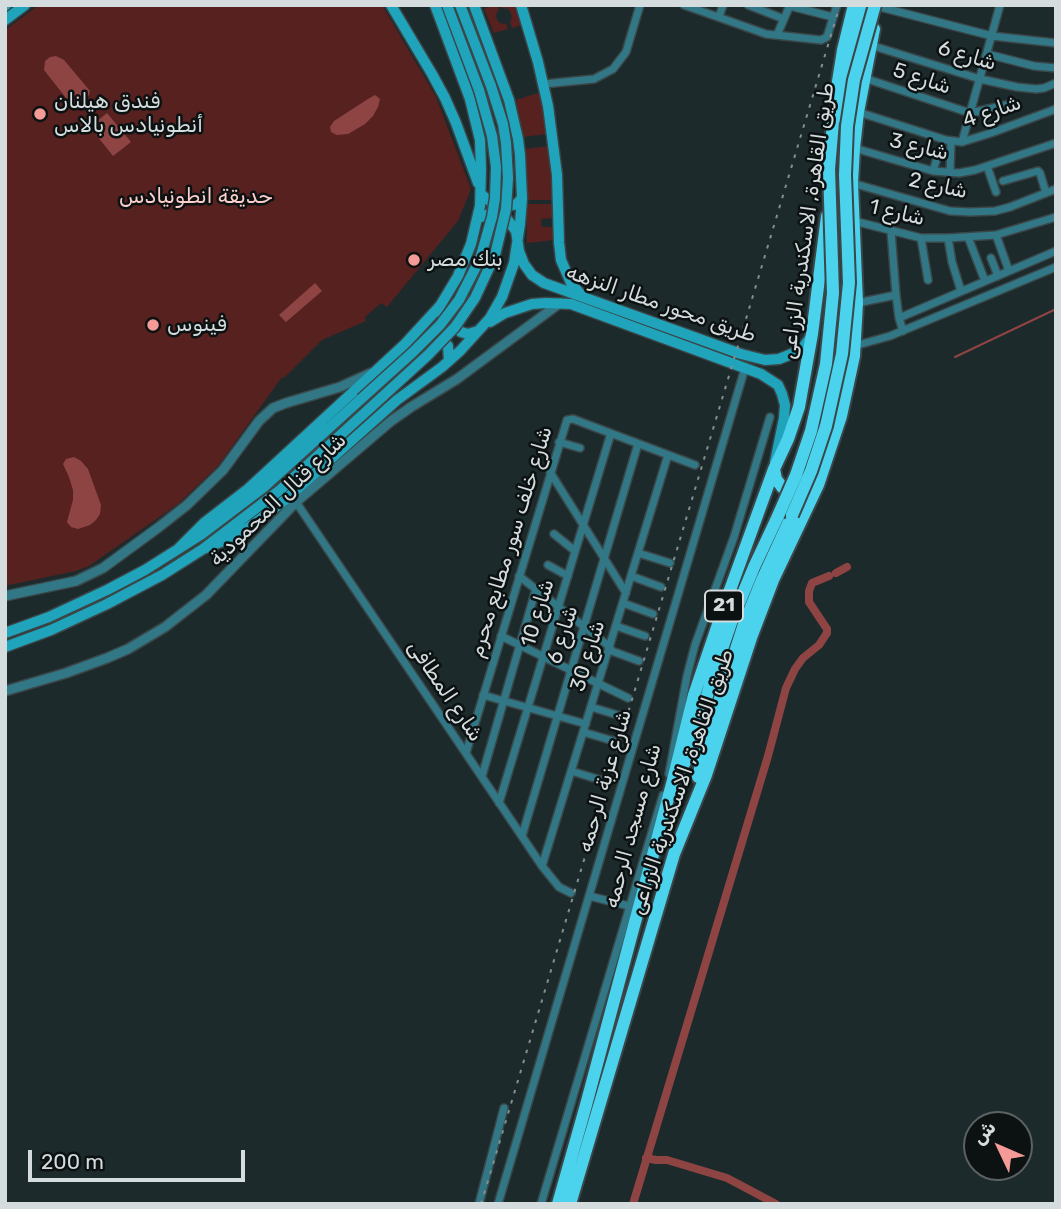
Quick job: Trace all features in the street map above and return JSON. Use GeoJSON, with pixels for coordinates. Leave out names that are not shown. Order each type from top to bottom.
{"type":"FeatureCollection","features":[{"type":"Feature","properties":{"kind":"highway"},"geometry":{"type":"LineString","coordinates":[[673,780],[691,750],[732,621],[796,475],[811,432],[826,364],[832,293],[829,169],[833,122],[843,50],[854,5]]}},
{"type":"Feature","properties":{"kind":"highway","name":"طريق القاهرة, الاسكندرية الزراعى"},"geometry":{"type":"LineString","coordinates":[[558,1204],[694,695],[774,469],[799,407],[820,284],[844,90],[864,5]]}},
{"type":"Feature","properties":{"kind":"highway"},"geometry":{"type":"LineString","coordinates":[[688,818],[708,736],[744,624],[811,471],[826,426],[842,354],[849,283],[845,175],[847,126],[854,80],[878,6]]}},
{"type":"Feature","properties":{"kind":"highway","name":"طريق القاهرة, الاسكندرية الزراعى"},"geometry":{"type":"LineString","coordinates":[[570,1204],[674,854],[706,775],[752,635],[773,580],[818,485],[841,416],[854,356],[857,303],[852,183],[854,149],[858,112],[878,6]]}},
{"type":"Feature","properties":{"kind":"highway"},"geometry":{"type":"LineString","coordinates":[[820,284],[839,276],[857,287]]}},
{"type":"Feature","properties":{"kind":"highway"},"geometry":{"type":"LineString","coordinates":[[774,469],[778,484],[790,493],[805,493],[818,485]]}},
{"type":"Feature","properties":{"kind":"main road"},"geometry":{"type":"LineString","coordinates":[[6,18],[25,5]]}},
{"type":"Feature","properties":{"kind":"main road"},"geometry":{"type":"LineString","coordinates":[[391,5],[445,98],[481,194],[492,203],[508,206],[517,204],[522,198]]}},
{"type":"Feature","properties":{"kind":"main road"},"geometry":{"type":"LineString","coordinates":[[179,548],[379,369],[440,306],[458,276],[478,218],[482,155],[466,85],[435,5]]}},
{"type":"Feature","properties":{"kind":"main road"},"geometry":{"type":"LineString","coordinates":[[5,633],[49,617],[126,580],[223,519],[264,487],[413,352],[440,325],[459,300],[480,259],[492,217],[496,167],[492,136],[479,90],[447,5]]}},
{"type":"Feature","properties":{"kind":"main road"},"geometry":{"type":"LineString","coordinates":[[5,647],[107,604],[162,575],[203,549],[271,498],[429,355],[455,327],[478,291],[495,255],[506,209],[508,178],[503,124],[460,5]]}},
{"type":"Feature","properties":{"kind":"main road"},"geometry":{"type":"LineString","coordinates":[[203,549],[234,536],[265,516],[397,400],[449,361],[481,329],[507,286],[514,263],[522,198],[519,147],[503,81],[474,5]]}},
{"type":"Feature","properties":{"kind":"main road"},"geometry":{"type":"LineString","coordinates":[[521,5],[544,84],[552,129],[559,252],[567,276],[582,296]]}},
{"type":"Feature","properties":{"kind":"main road"},"geometry":{"type":"LineString","coordinates":[[478,218],[492,213],[503,215],[518,236]]}},
{"type":"Feature","properties":{"kind":"main road","name":"طريق محور مطار النزهه"},"geometry":{"type":"LineString","coordinates":[[518,236],[521,258],[532,275],[544,283],[737,352],[765,360],[779,359],[804,346],[812,334]]}},
{"type":"Feature","properties":{"kind":"main road","name":"طريق محور مطار النزهه"},"geometry":{"type":"LineString","coordinates":[[481,329],[518,308],[532,304],[560,303],[582,307],[761,374],[778,385],[784,398],[784,418],[774,469]]}},
{"type":"Feature","properties":{"kind":"main road"},"geometry":{"type":"LineString","coordinates":[[440,306],[443,316],[461,332],[472,334],[481,329]]}},
{"type":"Feature","properties":{"kind":"main road"},"geometry":{"type":"LineString","coordinates":[[420,329],[428,326],[435,329],[448,346],[449,361]]}},
{"type":"Feature","properties":{"kind":"street"},"geometry":{"type":"LineString","coordinates":[[544,84],[594,79],[612,69],[626,52],[640,5]]}},
{"type":"Feature","properties":{"kind":"street"},"geometry":{"type":"LineString","coordinates":[[684,5],[766,34],[821,40],[827,37],[837,5]]}},
{"type":"Feature","properties":{"kind":"street"},"geometry":{"type":"LineString","coordinates":[[719,17],[723,5]]}},
{"type":"Feature","properties":{"kind":"street"},"geometry":{"type":"LineString","coordinates":[[748,5],[784,19]]}},
{"type":"Feature","properties":{"kind":"street"},"geometry":{"type":"LineString","coordinates":[[777,35],[790,5],[833,17]]}},
{"type":"Feature","properties":{"kind":"street"},"geometry":{"type":"LineString","coordinates":[[962,142],[1000,5]]}},
{"type":"Feature","properties":{"kind":"street"},"geometry":{"type":"LineString","coordinates":[[878,6],[992,36],[1056,43]]}},
{"type":"Feature","properties":{"kind":"street","name":"شارع 6"},"geometry":{"type":"LineString","coordinates":[[870,45],[980,79],[1026,88],[1044,88],[1056,83]]}},
{"type":"Feature","properties":{"kind":"street"},"geometry":{"type":"LineString","coordinates":[[987,54],[1034,66],[1056,68]]}},
{"type":"Feature","properties":{"kind":"street","name":"شارع 5"},"geometry":{"type":"LineString","coordinates":[[864,78],[970,113],[1011,104]]}},
{"type":"Feature","properties":{"kind":"street","name":"شارع 4"},"geometry":{"type":"LineString","coordinates":[[858,112],[962,142],[1056,108]]}},
{"type":"Feature","properties":{"kind":"street"},"geometry":{"type":"LineString","coordinates":[[950,173],[951,141]]}},
{"type":"Feature","properties":{"kind":"street","name":"شارع 3"},"geometry":{"type":"LineString","coordinates":[[854,149],[933,171],[950,173],[967,172],[1056,143]]}},
{"type":"Feature","properties":{"kind":"street"},"geometry":{"type":"LineString","coordinates":[[933,171],[937,158]]}},
{"type":"Feature","properties":{"kind":"street"},"geometry":{"type":"LineString","coordinates":[[987,166],[996,192]]}},
{"type":"Feature","properties":{"kind":"street"},"geometry":{"type":"LineString","coordinates":[[1003,181],[1038,171],[1046,193]]}},
{"type":"Feature","properties":{"kind":"street","name":"شارع 2"},"geometry":{"type":"LineString","coordinates":[[852,183],[950,211],[970,212],[995,211],[1056,189]]}},
{"type":"Feature","properties":{"kind":"street","name":"شارع 1"},"geometry":{"type":"LineString","coordinates":[[854,221],[921,238],[948,238],[996,235],[1056,217]]}},
{"type":"Feature","properties":{"kind":"street"},"geometry":{"type":"LineString","coordinates":[[891,231],[896,295],[903,331]]}},
{"type":"Feature","properties":{"kind":"street"},"geometry":{"type":"LineString","coordinates":[[996,235],[1009,271]]}},
{"type":"Feature","properties":{"kind":"street"},"geometry":{"type":"LineString","coordinates":[[968,237],[985,281]]}},
{"type":"Feature","properties":{"kind":"street"},"geometry":{"type":"LineString","coordinates":[[921,238],[928,280]]}},
{"type":"Feature","properties":{"kind":"street"},"geometry":{"type":"LineString","coordinates":[[948,238],[961,291]]}},
{"type":"Feature","properties":{"kind":"street"},"geometry":{"type":"LineString","coordinates":[[899,318],[1056,251]]}},
{"type":"Feature","properties":{"kind":"street"},"geometry":{"type":"LineString","coordinates":[[991,258],[998,276]]}},
{"type":"Feature","properties":{"kind":"street"},"geometry":{"type":"LineString","coordinates":[[854,346],[903,331],[1056,267]]}},
{"type":"Feature","properties":{"kind":"street"},"geometry":{"type":"LineString","coordinates":[[857,303],[896,295]]}},
{"type":"Feature","properties":{"kind":"street","name":"شارع قنال المحمودية"},"geometry":{"type":"LineString","coordinates":[[5,691],[107,658],[165,627],[216,586],[296,502],[401,414],[457,379],[560,303]]}},
{"type":"Feature","properties":{"kind":"street","name":"شارع عزبة الرحمه"},"geometry":{"type":"LineString","coordinates":[[498,1204],[745,368]]}},
{"type":"Feature","properties":{"kind":"street"},"geometry":{"type":"LineString","coordinates":[[5,596],[76,581],[103,568],[169,520],[207,486],[223,470],[258,421],[273,408],[340,387],[379,369]]}},
{"type":"Feature","properties":{"kind":"street","name":"شارع خلف سور مطابع محرم"},"geometry":{"type":"LineString","coordinates":[[466,753],[565,422],[571,418],[611,433]]}},
{"type":"Feature","properties":{"kind":"street","name":"شارع مسجد الرحمه"},"geometry":{"type":"LineString","coordinates":[[541,1204],[668,778],[695,645],[734,537],[770,418]]}},
{"type":"Feature","properties":{"kind":"street"},"geometry":{"type":"LineString","coordinates":[[611,433],[695,465]]}},
{"type":"Feature","properties":{"kind":"street","name":"شارع 10"},"geometry":{"type":"LineString","coordinates":[[499,803],[611,433]]}},
{"type":"Feature","properties":{"kind":"street"},"geometry":{"type":"LineString","coordinates":[[559,442],[580,448]]}},
{"type":"Feature","properties":{"kind":"street","name":"شارع 6"},"geometry":{"type":"LineString","coordinates":[[522,836],[638,444]]}},
{"type":"Feature","properties":{"kind":"street","name":"شارع 30"},"geometry":{"type":"LineString","coordinates":[[542,866],[668,455]]}},
{"type":"Feature","properties":{"kind":"street"},"geometry":{"type":"LineString","coordinates":[[550,472],[626,593]]}},
{"type":"Feature","properties":{"kind":"street","name":"شارع المطافى"},"geometry":{"type":"LineString","coordinates":[[296,502],[542,866],[559,887],[571,893]]}},
{"type":"Feature","properties":{"kind":"street"},"geometry":{"type":"LineString","coordinates":[[554,534],[575,551]]}},
{"type":"Feature","properties":{"kind":"street"},"geometry":{"type":"LineString","coordinates":[[638,553],[670,563]]}},
{"type":"Feature","properties":{"kind":"street"},"geometry":{"type":"LineString","coordinates":[[548,565],[568,576]]}},
{"type":"Feature","properties":{"kind":"street"},"geometry":{"type":"LineString","coordinates":[[519,576],[609,648],[639,662]]}},
{"type":"Feature","properties":{"kind":"street"},"geometry":{"type":"LineString","coordinates":[[631,576],[661,587]]}},
{"type":"Feature","properties":{"kind":"street"},"geometry":{"type":"LineString","coordinates":[[482,776],[536,589]]}},
{"type":"Feature","properties":{"kind":"street"},"geometry":{"type":"LineString","coordinates":[[623,603],[653,614]]}},
{"type":"Feature","properties":{"kind":"street"},"geometry":{"type":"LineString","coordinates":[[616,626],[645,636]]}},
{"type":"Feature","properties":{"kind":"street"},"geometry":{"type":"LineString","coordinates":[[501,636],[628,698]]}},
{"type":"Feature","properties":{"kind":"street"},"geometry":{"type":"LineString","coordinates":[[483,695],[557,716],[617,743]]}},
{"type":"Feature","properties":{"kind":"street"},"geometry":{"type":"LineString","coordinates":[[591,707],[624,718]]}},
{"type":"Feature","properties":{"kind":"street"},"geometry":{"type":"LineString","coordinates":[[571,771],[604,780]]}},
{"type":"Feature","properties":{"kind":"street"},"geometry":{"type":"LineString","coordinates":[[589,896],[629,906]]}},
{"type":"Feature","properties":{"kind":"street"},"geometry":{"type":"LineString","coordinates":[[479,1204],[504,1108]]}},
{"type":"Feature","properties":{"kind":"green space","name":"حديقة انطونيادس"},"geometry":{"type":"Polygon","coordinates":[[[39,5],[382,5],[436,97],[471,189],[458,221],[387,307],[381,303],[365,317],[366,321],[322,340],[282,377],[218,466],[178,504],[89,566],[5,586],[5,30],[39,5]]]}},
{"type":"Feature","properties":{"kind":"green space"},"geometry":{"type":"Polygon","coordinates":[[[495,5],[499,10],[496,14],[497,20],[506,24],[508,29],[494,33],[484,9],[495,5]]]}},
{"type":"Feature","properties":{"kind":"green space"},"geometry":{"type":"Polygon","coordinates":[[[501,5],[515,5],[522,25],[512,28],[511,13],[501,5]]]}},
{"type":"Feature","properties":{"kind":"green space"},"geometry":{"type":"Polygon","coordinates":[[[541,92],[547,134],[523,137],[516,100],[541,92]]]}},
{"type":"Feature","properties":{"kind":"green space"},"geometry":{"type":"Polygon","coordinates":[[[549,146],[553,200],[527,200],[525,149],[549,146]]]}},
{"type":"Feature","properties":{"kind":"green space"},"geometry":{"type":"Polygon","coordinates":[[[527,204],[553,204],[554,218],[541,219],[542,227],[554,227],[554,240],[527,243],[527,204]]]}},
{"type":"Feature","properties":{"kind":"shaded area"},"geometry":{"type":"Polygon","coordinates":[[[56,56],[64,60],[90,91],[74,108],[44,70],[45,61],[56,56]]]}},
{"type":"Feature","properties":{"kind":"shaded area"},"geometry":{"type":"Polygon","coordinates":[[[375,95],[380,99],[378,107],[365,124],[348,134],[337,135],[331,132],[330,127],[334,121],[375,95]]]}},
{"type":"Feature","properties":{"kind":"shaded area"},"geometry":{"type":"Polygon","coordinates":[[[107,113],[131,142],[113,156],[90,127],[107,113]]]}},
{"type":"Feature","properties":{"kind":"shaded area"},"geometry":{"type":"Polygon","coordinates":[[[315,283],[322,291],[286,322],[279,315],[315,283]]]}},
{"type":"Feature","properties":{"kind":"shaded area"},"geometry":{"type":"Polygon","coordinates":[[[74,457],[88,469],[101,505],[96,520],[78,529],[67,522],[73,490],[63,464],[66,459],[74,457]]]}},
{"type":"Feature","properties":{"kind":"waterway"},"geometry":{"type":"LineString","coordinates":[[955,357],[1056,309]]}},
{"type":"Feature","properties":{"kind":"waterway"},"geometry":{"type":"LineString","coordinates":[[836,573],[847,567]]}},
{"type":"Feature","properties":{"kind":"waterway"},"geometry":{"type":"LineString","coordinates":[[633,1204],[786,688],[803,658],[819,645],[827,633],[809,602],[809,591],[812,583],[829,576]]}},
{"type":"Feature","properties":{"kind":"waterway"},"geometry":{"type":"LineString","coordinates":[[646,1158],[667,1160],[727,1178],[776,1204]]}},
{"type":"Feature","properties":{"kind":"railway"},"geometry":{"type":"LineString","coordinates":[[481,1204],[840,5]]}},
{"type":"Feature","properties":{"kind":"place","name":"فندق هيلنان أنطونيادس بالاس"},"geometry":{"type":"Point","coordinates":[40,114]}},
{"type":"Feature","properties":{"kind":"place","name":"بنك مصر"},"geometry":{"type":"Point","coordinates":[414,260]}},
{"type":"Feature","properties":{"kind":"place","name":"فينوس"},"geometry":{"type":"Point","coordinates":[153,325]}}]}
